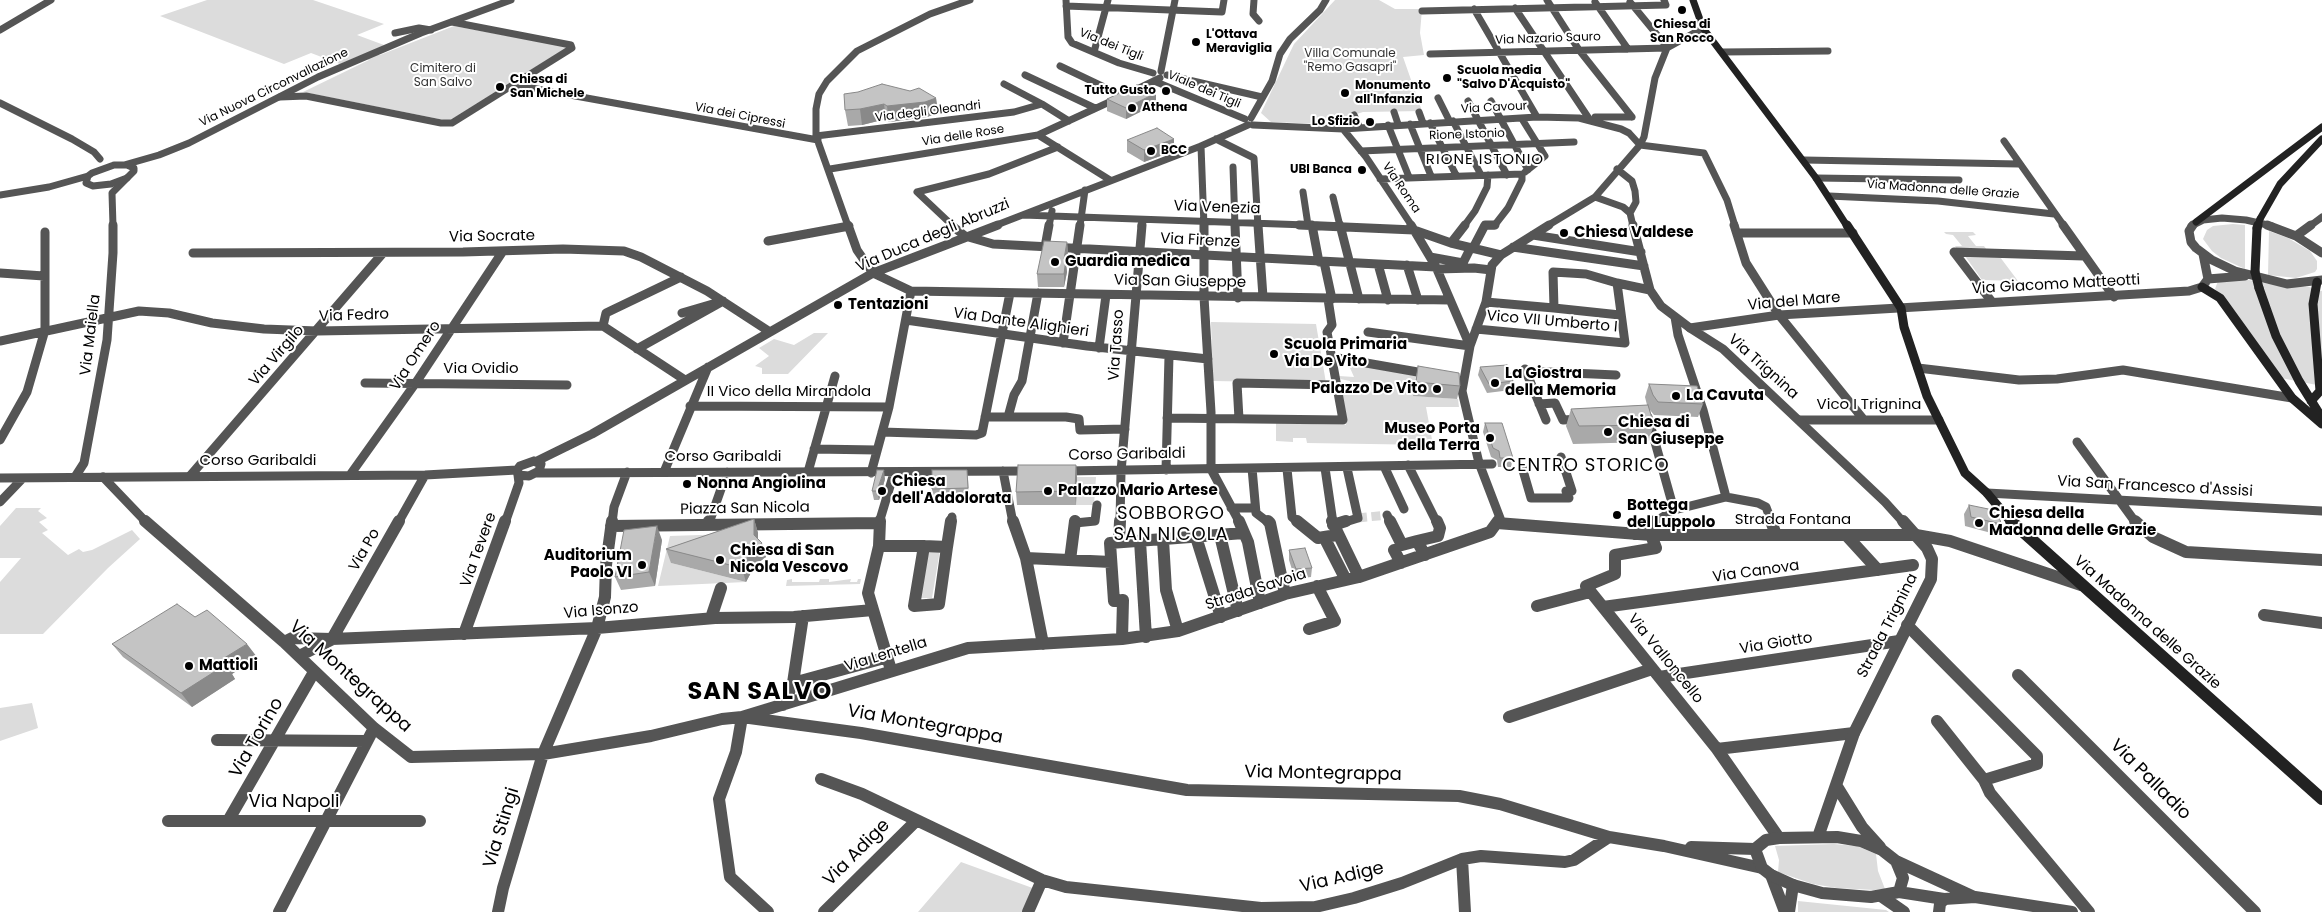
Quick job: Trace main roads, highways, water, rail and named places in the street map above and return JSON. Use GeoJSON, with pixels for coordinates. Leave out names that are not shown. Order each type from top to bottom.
{"type":"FeatureCollection","features":[{"type":"Feature","properties":{"kind":"main road","name":"Via Madonna delle Grazie"},"geometry":{"type":"LineString","coordinates":[[1693,0],[1703,28],[1804,160],[1901,308],[1904,327],[1927,396],[1965,473],[1987,493],[2006,517],[2322,799]]}},
{"type":"Feature","properties":{"kind":"main road"},"geometry":{"type":"LineString","coordinates":[[2196,222],[2322,127]]}},
{"type":"Feature","properties":{"kind":"main road"},"geometry":{"type":"LineString","coordinates":[[2322,138],[2280,184],[2258,224],[2252,274],[2276,336],[2322,418]]}},
{"type":"Feature","properties":{"kind":"main road"},"geometry":{"type":"LineString","coordinates":[[2311,401],[2320,391],[2313,304],[2314,291],[2320,281]]}},
{"type":"Feature","properties":{"kind":"main road"},"geometry":{"type":"LineString","coordinates":[[2202,287],[2220,298],[2292,398],[2322,424]]}},
{"type":"Feature","properties":{"kind":"tunnel"},"geometry":{"type":"LineString","coordinates":[[1358,518],[1387,515]]}},
{"type":"Feature","properties":{"kind":"place","name":"Chiesa di San Rocco"},"geometry":{"type":"Point","coordinates":[1682,10]}},
{"type":"Feature","properties":{"kind":"place","name":"L'Ottava Meraviglia"},"geometry":{"type":"Point","coordinates":[1196,42]}},
{"type":"Feature","properties":{"kind":"place","name":"Scuola media \"Salvo D'Acquisto\""},"geometry":{"type":"Point","coordinates":[1447,78]}},
{"type":"Feature","properties":{"kind":"place","name":"Chiesa di San Michele"},"geometry":{"type":"Point","coordinates":[500,87]}},
{"type":"Feature","properties":{"kind":"place","name":"Tutto Gusto"},"geometry":{"type":"Point","coordinates":[1166,91]}},
{"type":"Feature","properties":{"kind":"place","name":"Monumento all'Infanzia"},"geometry":{"type":"Point","coordinates":[1345,93]}},
{"type":"Feature","properties":{"kind":"place","name":"Athena"},"geometry":{"type":"Point","coordinates":[1132,108]}},
{"type":"Feature","properties":{"kind":"place","name":"Lo Sfizio"},"geometry":{"type":"Point","coordinates":[1370,122]}},
{"type":"Feature","properties":{"kind":"place","name":"BCC"},"geometry":{"type":"Point","coordinates":[1151,151]}},
{"type":"Feature","properties":{"kind":"place","name":"UBI Banca"},"geometry":{"type":"Point","coordinates":[1362,170]}},
{"type":"Feature","properties":{"kind":"place","name":"Chiesa Valdese"},"geometry":{"type":"Point","coordinates":[1564,233]}},
{"type":"Feature","properties":{"kind":"place","name":"Guardia medica"},"geometry":{"type":"Point","coordinates":[1055,262]}},
{"type":"Feature","properties":{"kind":"place","name":"Tentazioni"},"geometry":{"type":"Point","coordinates":[838,305]}},
{"type":"Feature","properties":{"kind":"place","name":"Scuola Primaria Via De Vito"},"geometry":{"type":"Point","coordinates":[1274,354]}},
{"type":"Feature","properties":{"kind":"place","name":"La Giostra della Memoria"},"geometry":{"type":"Point","coordinates":[1495,383]}},
{"type":"Feature","properties":{"kind":"place","name":"Palazzo De Vito"},"geometry":{"type":"Point","coordinates":[1437,389]}},
{"type":"Feature","properties":{"kind":"place","name":"La Cavuta"},"geometry":{"type":"Point","coordinates":[1676,396]}},
{"type":"Feature","properties":{"kind":"place","name":"Chiesa di San Giuseppe"},"geometry":{"type":"Point","coordinates":[1608,432]}},
{"type":"Feature","properties":{"kind":"place","name":"Museo Porta della Terra"},"geometry":{"type":"Point","coordinates":[1490,438]}},
{"type":"Feature","properties":{"kind":"place","name":"Nonna Angiolina"},"geometry":{"type":"Point","coordinates":[687,484]}},
{"type":"Feature","properties":{"kind":"place","name":"Chiesa dell'Addolorata"},"geometry":{"type":"Point","coordinates":[882,491]}},
{"type":"Feature","properties":{"kind":"place","name":"Palazzo Mario Artese"},"geometry":{"type":"Point","coordinates":[1048,491]}},
{"type":"Feature","properties":{"kind":"place","name":"Bottega del Luppolo"},"geometry":{"type":"Point","coordinates":[1617,515]}},
{"type":"Feature","properties":{"kind":"place","name":"Chiesa della Madonna delle Grazie"},"geometry":{"type":"Point","coordinates":[1979,523]}},
{"type":"Feature","properties":{"kind":"place","name":"Chiesa di San Nicola Vescovo"},"geometry":{"type":"Point","coordinates":[720,560]}},
{"type":"Feature","properties":{"kind":"place","name":"Auditorium Paolo VI"},"geometry":{"type":"Point","coordinates":[642,565]}},
{"type":"Feature","properties":{"kind":"place","name":"Mattioli"},"geometry":{"type":"Point","coordinates":[189,666]}},
{"type":"Feature","properties":{"kind":"district","name":"RIONE ISTONIO"},"geometry":{"type":"Point","coordinates":[1485,160]}},
{"type":"Feature","properties":{"kind":"district","name":"CENTRO STORICO"},"geometry":{"type":"Point","coordinates":[1586,466]}},
{"type":"Feature","properties":{"kind":"district","name":"SOBBORGO SAN NICOLA"},"geometry":{"type":"Point","coordinates":[1171,524]}},
{"type":"Feature","properties":{"kind":"district","name":"SAN SALVO"},"geometry":{"type":"Point","coordinates":[760,693]}},
{"type":"Feature","properties":{"kind":"park label","name":"Villa Comunale \"Remo Gasapri\""},"geometry":{"type":"Point","coordinates":[1350,61]}},
{"type":"Feature","properties":{"kind":"park label","name":"Cimitero di San Salvo"},"geometry":{"type":"Point","coordinates":[443,76]}}]}
